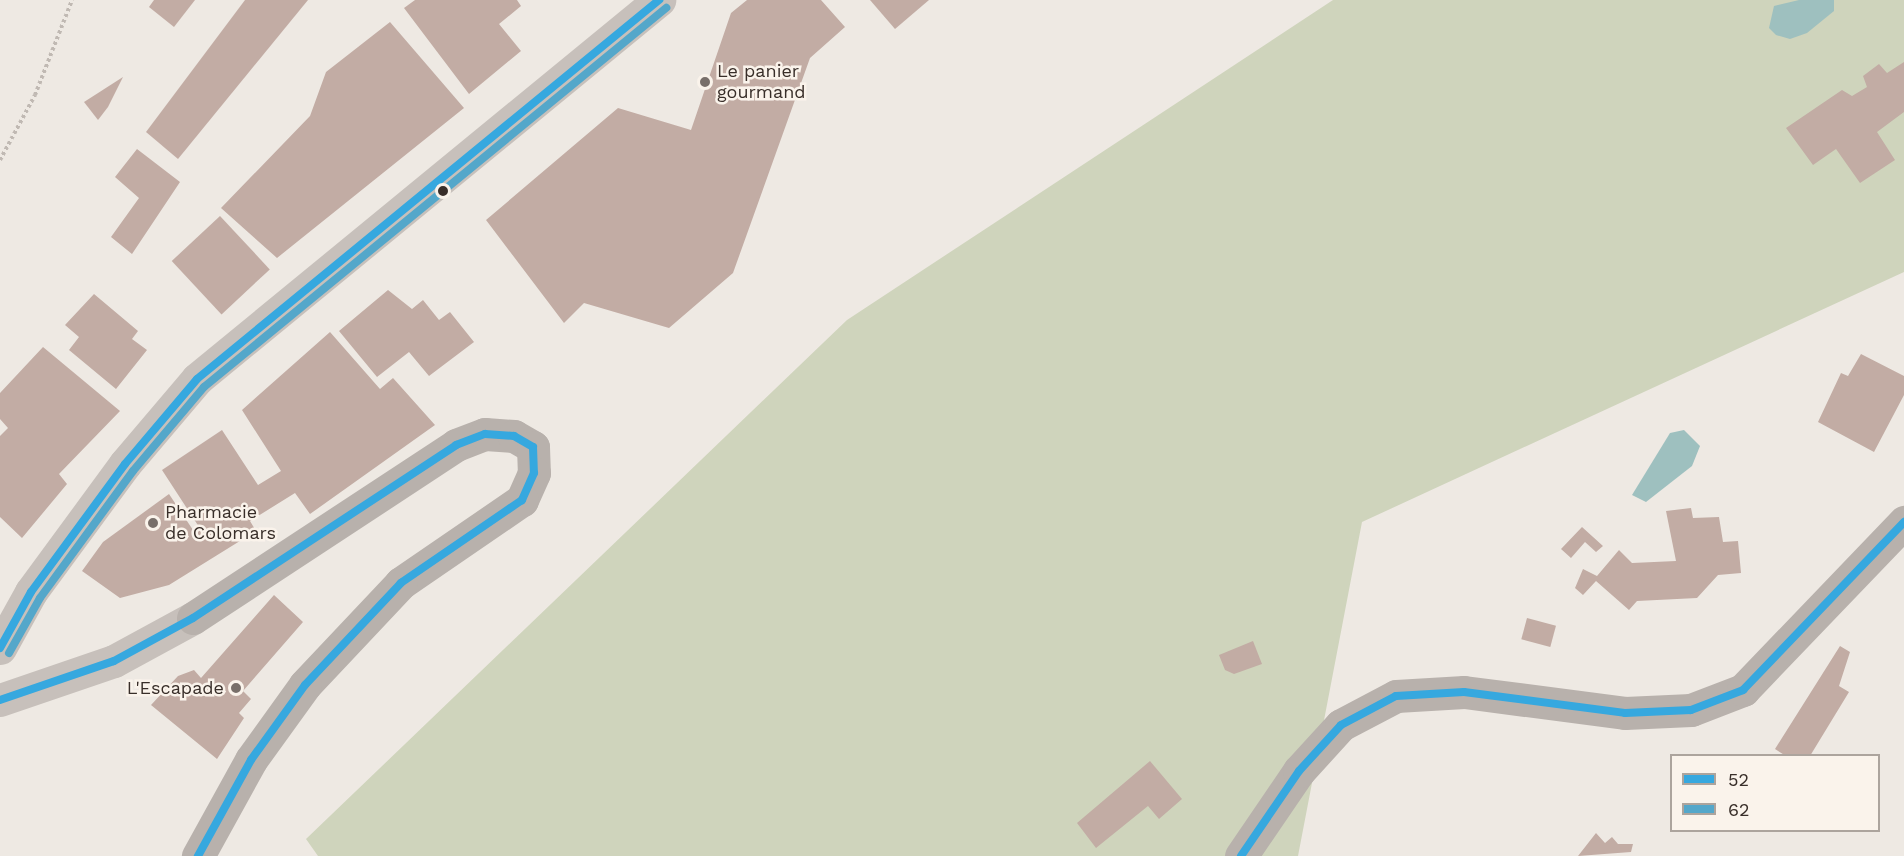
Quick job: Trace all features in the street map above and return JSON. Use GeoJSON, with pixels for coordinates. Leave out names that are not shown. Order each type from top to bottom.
{"type":"FeatureCollection","features":[{"type":"Feature","properties":{"kind":"main road"},"geometry":{"type":"LineString","coordinates":[[194,618],[456,445],[485,434],[514,436],[533,447],[534,473],[522,500],[401,583],[305,685],[251,760],[198,856]]}},
{"type":"Feature","properties":{"kind":"main road"},"geometry":{"type":"LineString","coordinates":[[1241,856],[1299,771],[1341,725],[1396,696],[1464,692],[1625,713],[1691,710],[1743,690],[1904,522]]}},
{"type":"Feature","properties":{"kind":"street"},"geometry":{"type":"LineString","coordinates":[[0,648],[31,592],[125,464],[197,379],[659,0]]}},
{"type":"Feature","properties":{"kind":"street"},"geometry":{"type":"LineString","coordinates":[[0,700],[114,661],[194,618]]}},
{"type":"Feature","properties":{"kind":"path"},"geometry":{"type":"LineString","coordinates":[[0,160],[35,94],[72,0]]}},
{"type":"Feature","properties":{"kind":"green space"},"geometry":{"type":"Polygon","coordinates":[[[1333,0],[1904,0],[1904,272],[1362,522],[1298,856],[318,856],[306,839],[847,320],[1333,0]]]}},
{"type":"Feature","properties":{"kind":"water"},"geometry":{"type":"Polygon","coordinates":[[[1799,0],[1834,0],[1834,11],[1807,33],[1790,39],[1776,35],[1769,28],[1774,6],[1799,0]]]}},
{"type":"Feature","properties":{"kind":"water"},"geometry":{"type":"Polygon","coordinates":[[[1684,430],[1700,446],[1692,466],[1646,502],[1632,495],[1670,433],[1684,430]]]}},
{"type":"Feature","properties":{"kind":"building"},"geometry":{"type":"Polygon","coordinates":[[[154,0],[195,0],[174,27],[149,7],[154,0]]]}},
{"type":"Feature","properties":{"kind":"building"},"geometry":{"type":"Polygon","coordinates":[[[245,0],[308,0],[178,159],[146,132],[245,0]]]}},
{"type":"Feature","properties":{"kind":"building"},"geometry":{"type":"Polygon","coordinates":[[[415,0],[517,0],[521,6],[499,24],[521,51],[469,94],[404,8],[415,0]]]}},
{"type":"Feature","properties":{"kind":"building"},"geometry":{"type":"Polygon","coordinates":[[[747,0],[821,0],[845,27],[810,58],[733,273],[669,328],[584,303],[564,323],[486,220],[618,108],[691,130],[731,13],[747,0]]]}},
{"type":"Feature","properties":{"kind":"building"},"geometry":{"type":"Polygon","coordinates":[[[870,0],[929,0],[895,29],[870,0]]]}},
{"type":"Feature","properties":{"kind":"building"},"geometry":{"type":"Polygon","coordinates":[[[390,22],[464,108],[277,258],[221,208],[310,116],[326,72],[390,22]]]}},
{"type":"Feature","properties":{"kind":"building"},"geometry":{"type":"Polygon","coordinates":[[[1904,62],[1904,112],[1877,132],[1895,160],[1860,183],[1836,149],[1813,165],[1786,128],[1842,90],[1852,96],[1867,87],[1863,76],[1879,64],[1887,73],[1904,62]]]}},
{"type":"Feature","properties":{"kind":"building"},"geometry":{"type":"Polygon","coordinates":[[[123,77],[108,107],[98,120],[84,102],[123,77]]]}},
{"type":"Feature","properties":{"kind":"building"},"geometry":{"type":"Polygon","coordinates":[[[137,149],[180,182],[132,254],[111,237],[139,198],[115,177],[137,149]]]}},
{"type":"Feature","properties":{"kind":"building"},"geometry":{"type":"Polygon","coordinates":[[[220,216],[270,269],[222,314],[172,261],[220,216]]]}},
{"type":"Feature","properties":{"kind":"building"},"geometry":{"type":"Polygon","coordinates":[[[388,290],[412,309],[423,300],[439,320],[450,312],[474,342],[429,376],[409,352],[377,377],[339,331],[388,290]]]}},
{"type":"Feature","properties":{"kind":"building"},"geometry":{"type":"Polygon","coordinates":[[[94,294],[138,331],[132,339],[147,350],[116,389],[69,350],[79,337],[65,325],[94,294]]]}},
{"type":"Feature","properties":{"kind":"building"},"geometry":{"type":"Polygon","coordinates":[[[330,332],[380,389],[393,378],[435,425],[310,514],[295,493],[250,521],[256,531],[169,585],[120,598],[82,571],[103,542],[169,494],[195,533],[201,530],[162,470],[222,430],[258,485],[281,471],[242,410],[330,332]]]}},
{"type":"Feature","properties":{"kind":"building"},"geometry":{"type":"Polygon","coordinates":[[[43,347],[120,411],[59,474],[67,484],[22,538],[0,517],[0,436],[8,428],[0,419],[0,393],[43,347]]]}},
{"type":"Feature","properties":{"kind":"building"},"geometry":{"type":"Polygon","coordinates":[[[1861,354],[1904,376],[1904,395],[1874,452],[1818,422],[1841,373],[1848,376],[1861,354]]]}},
{"type":"Feature","properties":{"kind":"building"},"geometry":{"type":"Polygon","coordinates":[[[1691,508],[1693,518],[1719,517],[1723,542],[1738,541],[1741,573],[1718,575],[1697,598],[1637,601],[1629,610],[1596,581],[1583,595],[1575,588],[1583,569],[1597,576],[1619,550],[1632,563],[1676,561],[1666,511],[1691,508]]]}},
{"type":"Feature","properties":{"kind":"building"},"geometry":{"type":"Polygon","coordinates":[[[1582,527],[1603,546],[1596,552],[1585,542],[1571,558],[1561,549],[1582,527]]]}},
{"type":"Feature","properties":{"kind":"building"},"geometry":{"type":"Polygon","coordinates":[[[274,595],[303,622],[243,691],[251,699],[239,713],[244,718],[217,759],[151,705],[178,676],[194,670],[201,678],[274,595]]]}},
{"type":"Feature","properties":{"kind":"building"},"geometry":{"type":"Polygon","coordinates":[[[1527,618],[1556,626],[1550,647],[1521,639],[1527,618]]]}},
{"type":"Feature","properties":{"kind":"building"},"geometry":{"type":"Polygon","coordinates":[[[1253,641],[1262,664],[1234,674],[1225,670],[1219,655],[1253,641]]]}},
{"type":"Feature","properties":{"kind":"building"},"geometry":{"type":"Polygon","coordinates":[[[1840,646],[1850,652],[1839,686],[1849,692],[1811,754],[1783,754],[1775,749],[1840,646]]]}},
{"type":"Feature","properties":{"kind":"building"},"geometry":{"type":"Polygon","coordinates":[[[1150,761],[1182,799],[1159,819],[1148,806],[1096,848],[1077,823],[1150,761]]]}},
{"type":"Feature","properties":{"kind":"building"},"geometry":{"type":"Polygon","coordinates":[[[1596,833],[1605,843],[1612,837],[1618,844],[1633,844],[1631,852],[1578,856],[1596,833]]]}},
{"type":"Feature","properties":{"kind":"transit line","name":"52"},"geometry":{"type":"LineString","coordinates":[[0,648],[31,592],[125,464],[197,379],[659,0]]}},
{"type":"Feature","properties":{"kind":"transit line","name":"62"},"geometry":{"type":"LineString","coordinates":[[9,653],[40,598],[133,471],[204,387],[666,8]]}},
{"type":"Feature","properties":{"kind":"transit line","name":"52"},"geometry":{"type":"LineString","coordinates":[[0,700],[114,661],[193,618],[456,445],[485,434],[514,436],[533,447],[534,473],[522,500],[401,583],[305,685],[251,760],[198,856]]}},
{"type":"Feature","properties":{"kind":"transit line","name":"52"},"geometry":{"type":"LineString","coordinates":[[1241,856],[1299,771],[1341,725],[1396,696],[1464,692],[1625,713],[1691,710],[1743,690],[1904,522]]}},
{"type":"Feature","properties":{"kind":"place","name":"Le panier gourmand"},"geometry":{"type":"Point","coordinates":[705,82]}},
{"type":"Feature","properties":{"kind":"place","name":"Pharmacie de Colomars"},"geometry":{"type":"Point","coordinates":[153,523]}},
{"type":"Feature","properties":{"kind":"place","name":"L'Escapade"},"geometry":{"type":"Point","coordinates":[236,688]}}]}
